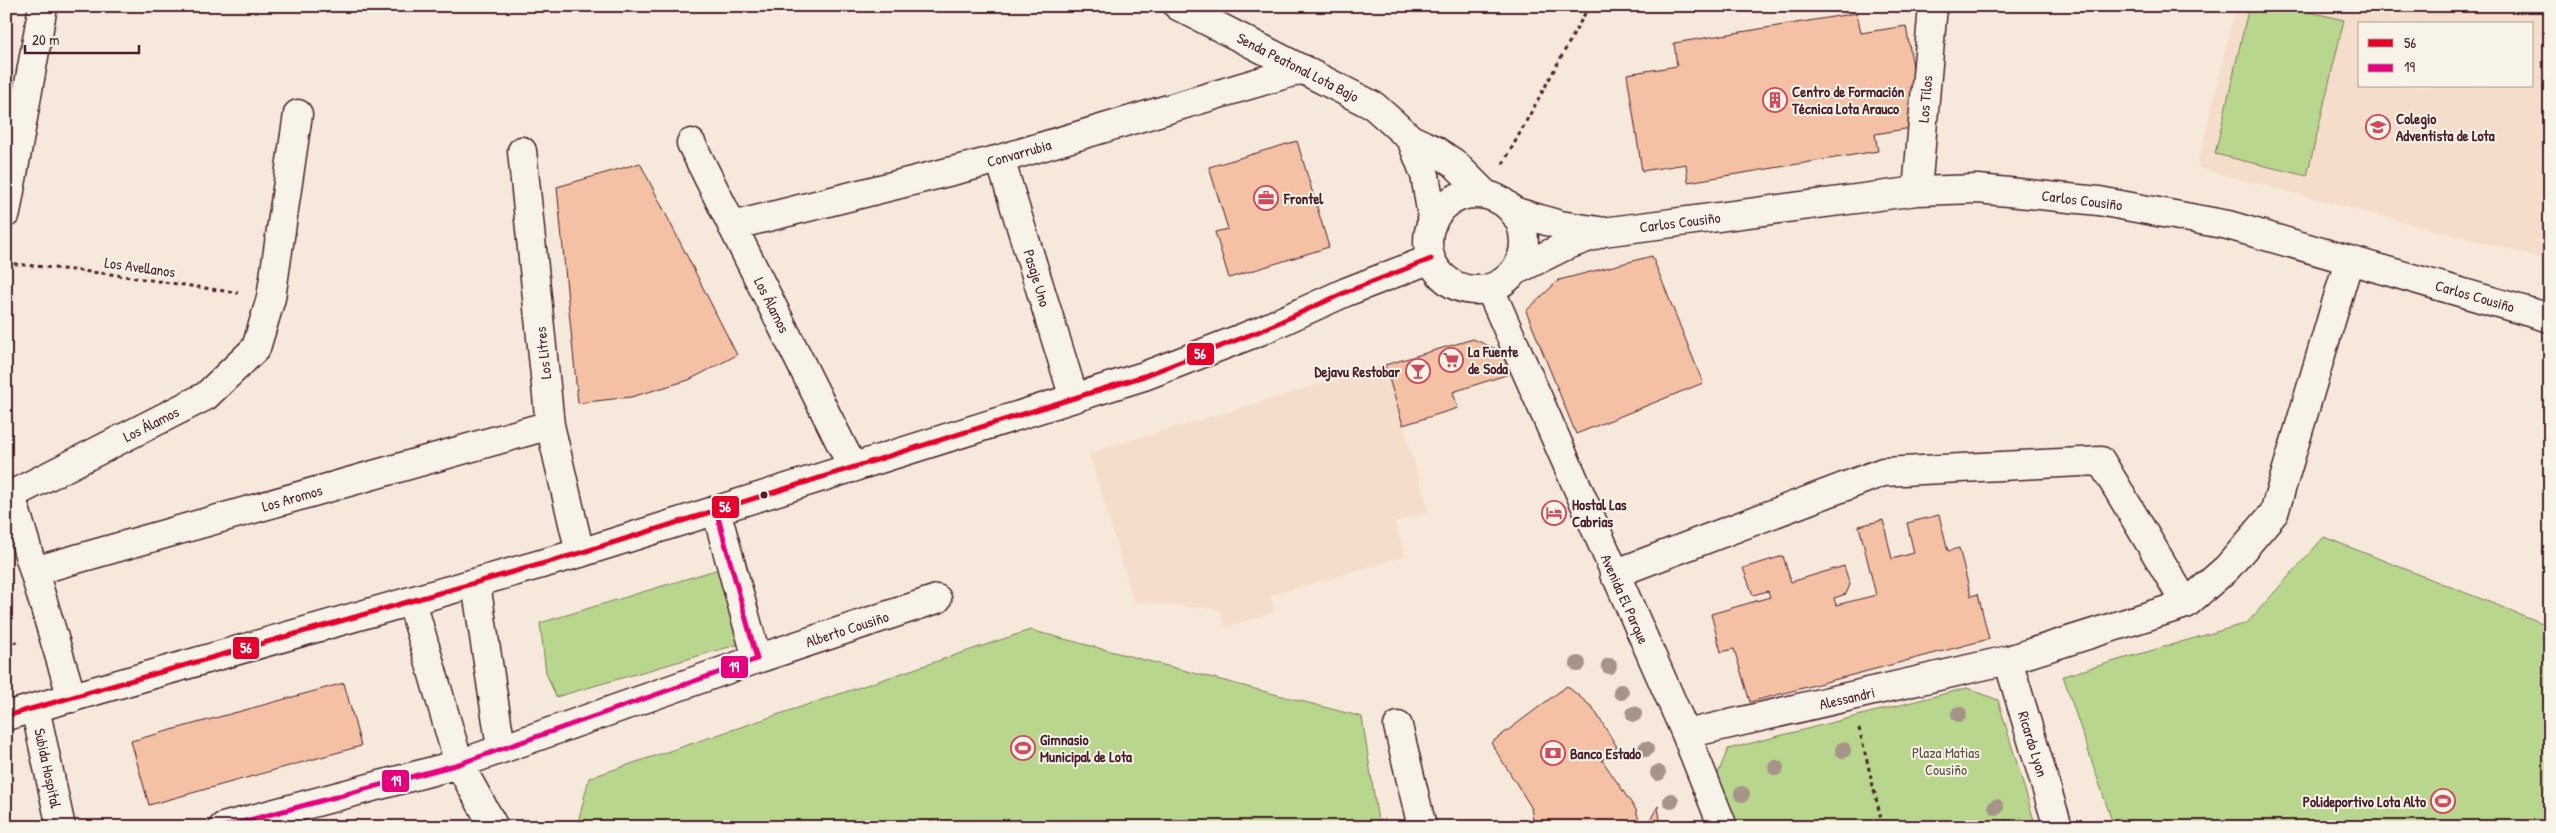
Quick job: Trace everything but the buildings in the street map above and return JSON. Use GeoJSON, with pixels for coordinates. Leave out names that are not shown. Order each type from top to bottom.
{"type":"FeatureCollection","features":[{"type":"Feature","properties":{"kind":"street"},"geometry":{"type":"LineString","coordinates":[[6,213],[43,6]]}},
{"type":"Feature","properties":{"kind":"street","name":"Senda Peatonal Lota Bajo"},"geometry":{"type":"LineString","coordinates":[[1178,6],[1374,106],[1411,139],[1433,149],[1454,163],[1486,195]]}},
{"type":"Feature","properties":{"kind":"street","name":"Los Tilos"},"geometry":{"type":"LineString","coordinates":[[1917,191],[1933,6]]}},
{"type":"Feature","properties":{"kind":"street","name":"Convarrubia"},"geometry":{"type":"LineString","coordinates":[[732,226],[1000,159],[1304,69]]}},
{"type":"Feature","properties":{"kind":"street","name":"Los Álamos"},"geometry":{"type":"LineString","coordinates":[[72,698],[11,495],[206,396],[256,348],[271,298],[298,114]]}},
{"type":"Feature","properties":{"kind":"street","name":"Senda Peatonal Lota Bajo"},"geometry":{"type":"LineString","coordinates":[[1411,139],[1425,176],[1433,222]]}},
{"type":"Feature","properties":{"kind":"street","name":"Los Álamos"},"geometry":{"type":"LineString","coordinates":[[691,143],[853,468]]}},
{"type":"Feature","properties":{"kind":"street","name":"Los Litres"},"geometry":{"type":"LineString","coordinates":[[522,151],[550,424],[580,553]]}},
{"type":"Feature","properties":{"kind":"street","name":"Pasaje Uno"},"geometry":{"type":"LineString","coordinates":[[1000,159],[1074,398]]}},
{"type":"Feature","properties":{"kind":"street","name":"Carlos Cousiño"},"geometry":{"type":"LineString","coordinates":[[1515,271],[1565,246],[1603,232],[1917,191],[1978,189],[2099,201],[2228,226],[2550,318]]}},
{"type":"Feature","properties":{"kind":"street"},"geometry":{"type":"LineString","coordinates":[[1486,195],[1505,204],[1513,211],[1523,231],[1525,241],[1520,262],[1508,279],[1490,289],[1472,291],[1454,286],[1440,275],[1431,259],[1429,234],[1439,211],[1460,196],[1486,195]]}},
{"type":"Feature","properties":{"kind":"street","name":"Carlos Cousiño"},"geometry":{"type":"LineString","coordinates":[[1513,211],[1560,225],[1603,232]]}},
{"type":"Feature","properties":{"kind":"street"},"geometry":{"type":"LineString","coordinates":[[6,716],[476,584],[1074,398],[1190,360],[1346,292],[1431,259]]}},
{"type":"Feature","properties":{"kind":"street"},"geometry":{"type":"LineString","coordinates":[[1614,574],[1883,472],[2101,461],[2186,604],[2227,568],[2274,513],[2349,260]]}},
{"type":"Feature","properties":{"kind":"street","name":"Avenida El Parque"},"geometry":{"type":"LineString","coordinates":[[1490,289],[1686,734],[1723,827]]}},
{"type":"Feature","properties":{"kind":"street","name":"Los Aromos"},"geometry":{"type":"LineString","coordinates":[[34,571],[550,424]]}},
{"type":"Feature","properties":{"kind":"street"},"geometry":{"type":"LineString","coordinates":[[716,510],[757,659]]}},
{"type":"Feature","properties":{"kind":"street"},"geometry":{"type":"LineString","coordinates":[[476,584],[501,748]]}},
{"type":"Feature","properties":{"kind":"street","name":"Alberto Cousiño"},"geometry":{"type":"LineString","coordinates":[[222,827],[459,764],[757,659],[937,599]]}},
{"type":"Feature","properties":{"kind":"street"},"geometry":{"type":"LineString","coordinates":[[412,602],[459,764],[494,827]]}},
{"type":"Feature","properties":{"kind":"street","name":"Alessandri"},"geometry":{"type":"LineString","coordinates":[[1686,734],[2008,660],[2186,604]]}},
{"type":"Feature","properties":{"kind":"street","name":"Ricardo Lyon"},"geometry":{"type":"LineString","coordinates":[[2008,660],[2058,827]]}},
{"type":"Feature","properties":{"kind":"street","name":"Subida Hospital"},"geometry":{"type":"LineString","coordinates":[[35,708],[61,827]]}},
{"type":"Feature","properties":{"kind":"street"},"geometry":{"type":"LineString","coordinates":[[1398,726],[1422,827]]}},
{"type":"Feature","properties":{"kind":"path"},"geometry":{"type":"LineString","coordinates":[[1486,195],[1589,6]]}},
{"type":"Feature","properties":{"kind":"path","name":"Los Avellanos"},"geometry":{"type":"LineString","coordinates":[[6,263],[110,274],[271,298]]}},
{"type":"Feature","properties":{"kind":"path"},"geometry":{"type":"LineString","coordinates":[[1851,697],[1883,827]]}},
{"type":"Feature","properties":{"kind":"shaded area","name":"Colegio Adventista de Lota"},"geometry":{"type":"Polygon","coordinates":[[[2236,6],[2550,6],[2550,260],[2197,168],[2236,6]]]}},
{"type":"Feature","properties":{"kind":"shaded area"},"geometry":{"type":"Polygon","coordinates":[[[1385,365],[1429,512],[1395,522],[1405,556],[1270,596],[1275,612],[1226,627],[1220,610],[1134,602],[1089,453],[1385,365]]]}},
{"type":"Feature","properties":{"kind":"green space"},"geometry":{"type":"Polygon","coordinates":[[[2249,6],[2284,6],[2344,20],[2307,176],[2215,154],[2249,6]]]}},
{"type":"Feature","properties":{"kind":"green space"},"geometry":{"type":"Polygon","coordinates":[[[2324,537],[2550,626],[2550,827],[2114,827],[2063,676],[2247,623],[2324,537]]]}},
{"type":"Feature","properties":{"kind":"green space"},"geometry":{"type":"Polygon","coordinates":[[[742,562],[757,639],[556,697],[546,673],[540,623],[742,562]]]}},
{"type":"Feature","properties":{"kind":"green space","name":"Gimnasio Municipal de Lota"},"geometry":{"type":"Polygon","coordinates":[[[1030,630],[1362,717],[1379,827],[577,827],[589,778],[1030,630]]]}},
{"type":"Feature","properties":{"kind":"green space","name":"Plaza Matias Cousiño"},"geometry":{"type":"Polygon","coordinates":[[[1967,688],[1998,700],[2036,827],[1733,827],[1714,783],[1728,749],[1967,688]]]}},
{"type":"Feature","properties":{"kind":"transit line","name":"56"},"geometry":{"type":"LineString","coordinates":[[6,716],[580,553],[1144,376],[1260,331],[1346,292],[1431,259]]}},
{"type":"Feature","properties":{"kind":"transit line","name":"19"},"geometry":{"type":"LineString","coordinates":[[223,827],[459,764],[757,659],[716,510]]}},
{"type":"Feature","properties":{"kind":"place","name":"Centro de Formación Técnica Lota Arauco"},"geometry":{"type":"Point","coordinates":[1775,100]}},
{"type":"Feature","properties":{"kind":"place","name":"Colegio Adventista de Lota"},"geometry":{"type":"Point","coordinates":[2378,127]}},
{"type":"Feature","properties":{"kind":"place","name":"Frontel"},"geometry":{"type":"Point","coordinates":[1266,198]}},
{"type":"Feature","properties":{"kind":"place","name":"La Fuente de Soda"},"geometry":{"type":"Point","coordinates":[1451,360]}},
{"type":"Feature","properties":{"kind":"place","name":"Dejavu Restobar"},"geometry":{"type":"Point","coordinates":[1418,371]}},
{"type":"Feature","properties":{"kind":"place","name":"Hostal Las Cabrias"},"geometry":{"type":"Point","coordinates":[1554,513]}},
{"type":"Feature","properties":{"kind":"place","name":"Gimnasio Municipal de Lota"},"geometry":{"type":"Point","coordinates":[1023,748]}},
{"type":"Feature","properties":{"kind":"place","name":"Banco Estado"},"geometry":{"type":"Point","coordinates":[1553,753]}},
{"type":"Feature","properties":{"kind":"place","name":"Polideportivo Lota Alto"},"geometry":{"type":"Point","coordinates":[2443,801]}}]}
